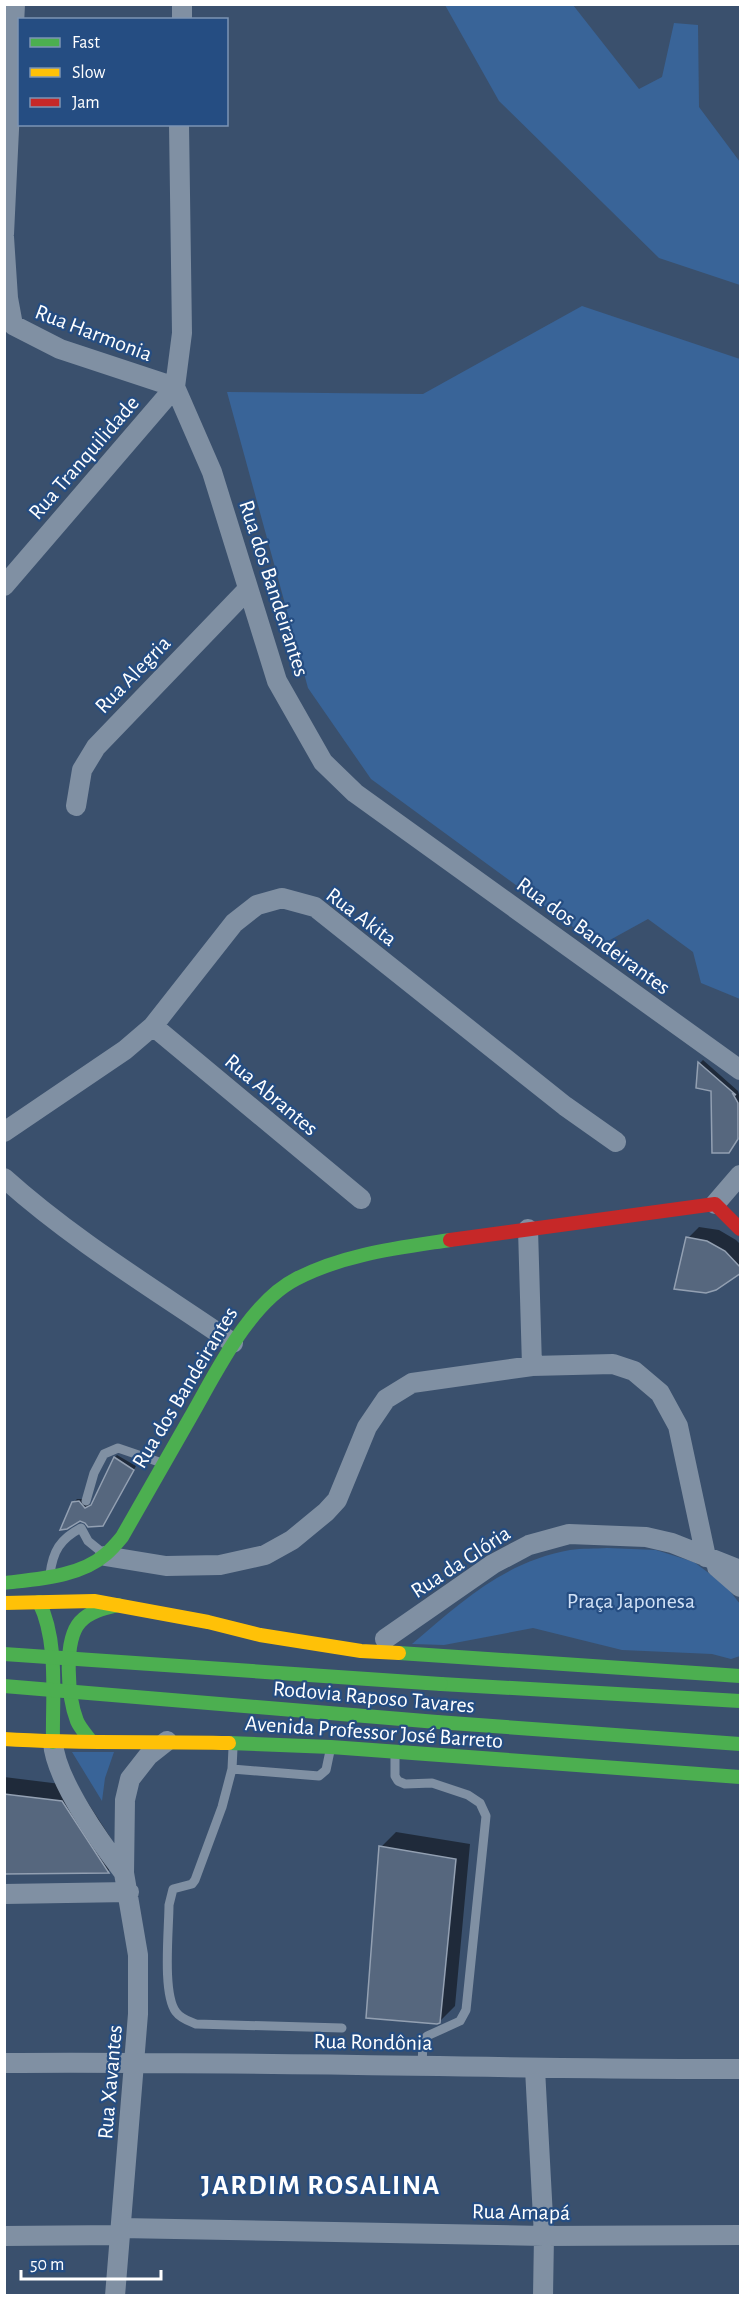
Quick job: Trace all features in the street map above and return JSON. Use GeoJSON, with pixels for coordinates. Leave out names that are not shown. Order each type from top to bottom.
{"type":"FeatureCollection","features":[{"type":"Feature","properties":{"kind":"main road"},"geometry":{"type":"LineString","coordinates":[[715,1204],[741,1229]]}},
{"type":"Feature","properties":{"kind":"main road","name":"Rua dos Bandeirantes"},"geometry":{"type":"LineString","coordinates":[[105,1556],[122,1537],[233,1343],[268,1299],[295,1279],[337,1262],[380,1250],[715,1204]]}},
{"type":"Feature","properties":{"kind":"main road"},"geometry":{"type":"LineString","coordinates":[[4,1583],[50,1576],[81,1568],[105,1556]]}},
{"type":"Feature","properties":{"kind":"main road"},"geometry":{"type":"LineString","coordinates":[[4,1604],[94,1601],[260,1635],[361,1651],[741,1676]]}},
{"type":"Feature","properties":{"kind":"main road"},"geometry":{"type":"LineString","coordinates":[[39,1602],[46,1616],[51,1638],[53,1742]]}},
{"type":"Feature","properties":{"kind":"main road"},"geometry":{"type":"LineString","coordinates":[[90,1740],[78,1724],[75,1713],[69,1668],[72,1638],[77,1626],[85,1617],[118,1605]]}},
{"type":"Feature","properties":{"kind":"main road","name":"Rodovia Raposo Tavares"},"geometry":{"type":"LineString","coordinates":[[4,1654],[441,1684],[741,1701]]}},
{"type":"Feature","properties":{"kind":"main road","name":"Rodovia Raposo Tavares"},"geometry":{"type":"LineString","coordinates":[[4,1686],[436,1722],[741,1744]]}},
{"type":"Feature","properties":{"kind":"main road"},"geometry":{"type":"LineString","coordinates":[[11,1740],[36,1724],[51,1702]]}},
{"type":"Feature","properties":{"kind":"main road","name":"Avenida Professor José Barreto"},"geometry":{"type":"LineString","coordinates":[[11,1740],[166,1741],[331,1747],[741,1777]]}},
{"type":"Feature","properties":{"kind":"street","name":"Rua Harmonia"},"geometry":{"type":"LineString","coordinates":[[15,4],[4,236],[9,330],[175,387]]}},
{"type":"Feature","properties":{"kind":"street"},"geometry":{"type":"LineString","coordinates":[[175,387],[182,333],[179,126]]}},
{"type":"Feature","properties":{"kind":"street","name":"Rua Tranquilidade"},"geometry":{"type":"LineString","coordinates":[[4,586],[175,387]]}},
{"type":"Feature","properties":{"kind":"street","name":"Rua dos Bandeirantes"},"geometry":{"type":"LineString","coordinates":[[175,387],[212,472],[228,516],[277,681],[323,762],[355,793],[741,1070]]}},
{"type":"Feature","properties":{"kind":"street","name":"Rua Alegria"},"geometry":{"type":"LineString","coordinates":[[76,806],[82,770],[96,747],[248,589]]}},
{"type":"Feature","properties":{"kind":"street","name":"Rua Akita"},"geometry":{"type":"LineString","coordinates":[[4,1132],[125,1050],[153,1026],[234,923],[257,905],[282,898],[315,907],[565,1106],[616,1142]]}},
{"type":"Feature","properties":{"kind":"street","name":"Rua Abrantes"},"geometry":{"type":"LineString","coordinates":[[153,1026],[361,1199]]}},
{"type":"Feature","properties":{"kind":"street"},"geometry":{"type":"LineString","coordinates":[[715,1204],[741,1175]]}},
{"type":"Feature","properties":{"kind":"street"},"geometry":{"type":"LineString","coordinates":[[4,1178],[81,1240],[233,1343]]}},
{"type":"Feature","properties":{"kind":"street"},"geometry":{"type":"LineString","coordinates":[[528,1229],[532,1366]]}},
{"type":"Feature","properties":{"kind":"street"},"geometry":{"type":"LineString","coordinates":[[105,1556],[166,1566],[220,1565],[265,1555],[292,1540],[327,1512],[337,1500],[367,1427],[386,1399],[412,1383],[532,1366],[613,1364],[634,1371],[660,1393],[678,1426],[706,1557],[741,1587]]}},
{"type":"Feature","properties":{"kind":"street","name":"Rua da Glória"},"geometry":{"type":"LineString","coordinates":[[385,1639],[493,1564],[529,1545],[569,1534],[646,1537],[672,1543],[741,1570]]}},
{"type":"Feature","properties":{"kind":"street","name":"Rua Xavantes"},"geometry":{"type":"LineString","coordinates":[[115,2295],[138,2014],[138,1955],[126,1882],[125,1800],[130,1779],[148,1756],[166,1741]]}},
{"type":"Feature","properties":{"kind":"street","name":"Rua Xavantes"},"geometry":{"type":"LineString","coordinates":[[53,1742],[61,1773],[126,1882]]}},
{"type":"Feature","properties":{"kind":"street"},"geometry":{"type":"LineString","coordinates":[[4,1894],[126,1882]]}},
{"type":"Feature","properties":{"kind":"street","name":"Rua Rondônia"},"geometry":{"type":"LineString","coordinates":[[4,2063],[134,2062],[741,2070]]}},
{"type":"Feature","properties":{"kind":"street"},"geometry":{"type":"LineString","coordinates":[[535,2069],[544,2236],[543,2295]]}},
{"type":"Feature","properties":{"kind":"street","name":"Rua Amapá"},"geometry":{"type":"LineString","coordinates":[[4,2236],[121,2232],[544,2236],[741,2235]]}},
{"type":"Feature","properties":{"kind":"lane"},"geometry":{"type":"LineString","coordinates":[[86,1501],[94,1473],[104,1454],[118,1448],[164,1464]]}},
{"type":"Feature","properties":{"kind":"lane"},"geometry":{"type":"LineString","coordinates":[[50,1576],[52,1559],[58,1545],[67,1536],[81,1528],[88,1541],[105,1556]]}},
{"type":"Feature","properties":{"kind":"lane"},"geometry":{"type":"LineString","coordinates":[[233,1743],[232,1769],[222,1807],[195,1880],[192,1884],[173,1889],[171,1893],[168,1994],[175,2012],[183,2019],[196,2024],[342,2028]]}},
{"type":"Feature","properties":{"kind":"lane"},"geometry":{"type":"LineString","coordinates":[[232,1769],[319,1776],[326,1770],[331,1747]]}},
{"type":"Feature","properties":{"kind":"lane"},"geometry":{"type":"LineString","coordinates":[[395,1751],[395,1776],[398,1781],[405,1784],[432,1783],[468,1795],[480,1803],[486,1816],[466,2010],[460,2021],[427,2036],[423,2042],[422,2066]]}},
{"type":"Feature","properties":{"kind":"green space"},"geometry":{"type":"Polygon","coordinates":[[[445,5],[573,5],[639,89],[662,77],[674,23],[698,25],[699,107],[740,162],[740,285],[659,258],[499,101],[445,5]]]}},
{"type":"Feature","properties":{"kind":"green space"},"geometry":{"type":"Polygon","coordinates":[[[582,306],[740,359],[740,999],[701,983],[693,952],[648,919],[599,946],[371,779],[308,688],[227,392],[423,394],[582,306]]]}},
{"type":"Feature","properties":{"kind":"green space","name":"Praça Japonesa"},"geometry":{"type":"Polygon","coordinates":[[[607,1548],[656,1550],[694,1562],[726,1586],[740,1604],[740,1656],[731,1659],[712,1654],[622,1650],[533,1628],[444,1645],[412,1644],[466,1599],[524,1564],[570,1550],[607,1548]]]}},
{"type":"Feature","properties":{"kind":"green space"},"geometry":{"type":"Polygon","coordinates":[[[72,1752],[114,1752],[105,1778],[102,1801],[72,1752]]]}},
{"type":"Feature","properties":{"kind":"building"},"geometry":{"type":"Polygon","coordinates":[[[698,1062],[736,1095],[733,1094],[738,1103],[738,1139],[729,1153],[712,1153],[711,1091],[696,1088],[698,1062]]]}},
{"type":"Feature","properties":{"kind":"building"},"geometry":{"type":"Polygon","coordinates":[[[686,1237],[707,1241],[725,1251],[741,1268],[741,1273],[716,1290],[706,1293],[674,1289],[686,1237]]]}},
{"type":"Feature","properties":{"kind":"building"},"geometry":{"type":"Polygon","coordinates":[[[114,1457],[134,1470],[103,1526],[88,1527],[80,1521],[67,1529],[60,1530],[72,1502],[79,1501],[85,1508],[91,1505],[114,1457]]]}},
{"type":"Feature","properties":{"kind":"building"},"geometry":{"type":"Polygon","coordinates":[[[4,1794],[62,1801],[109,1873],[4,1874],[4,1794]]]}},
{"type":"Feature","properties":{"kind":"building"},"geometry":{"type":"Polygon","coordinates":[[[379,1846],[456,1859],[440,2023],[366,2018],[379,1846]]]}},
{"type":"Feature","properties":{"kind":"traffic: fast"},"geometry":{"type":"LineString","coordinates":[[4,1583],[58,1576],[84,1568],[96,1562],[112,1548],[122,1537],[235,1341],[263,1305],[279,1290],[296,1279],[333,1263],[391,1249],[450,1240]]}},
{"type":"Feature","properties":{"kind":"traffic: fast"},"geometry":{"type":"LineString","coordinates":[[39,1602],[52,1652],[53,1742]]}},
{"type":"Feature","properties":{"kind":"traffic: fast"},"geometry":{"type":"LineString","coordinates":[[90,1740],[77,1721],[71,1698],[69,1670],[71,1642],[84,1618],[98,1610],[118,1605]]}},
{"type":"Feature","properties":{"kind":"traffic: fast"},"geometry":{"type":"LineString","coordinates":[[399,1653],[740,1676]]}},
{"type":"Feature","properties":{"kind":"traffic: fast"},"geometry":{"type":"LineString","coordinates":[[4,1654],[441,1684]]}},
{"type":"Feature","properties":{"kind":"traffic: fast"},"geometry":{"type":"LineString","coordinates":[[441,1684],[740,1701]]}},
{"type":"Feature","properties":{"kind":"traffic: fast"},"geometry":{"type":"LineString","coordinates":[[4,1686],[437,1722]]}},
{"type":"Feature","properties":{"kind":"traffic: fast"},"geometry":{"type":"LineString","coordinates":[[437,1722],[740,1744]]}},
{"type":"Feature","properties":{"kind":"traffic: fast"},"geometry":{"type":"LineString","coordinates":[[229,1743],[331,1747],[740,1777]]}},
{"type":"Feature","properties":{"kind":"traffic: slow"},"geometry":{"type":"LineString","coordinates":[[4,1603],[94,1601],[208,1622],[260,1635],[361,1651],[399,1653]]}},
{"type":"Feature","properties":{"kind":"traffic: slow"},"geometry":{"type":"LineString","coordinates":[[4,1739],[229,1743]]}},
{"type":"Feature","properties":{"kind":"traffic: jam"},"geometry":{"type":"LineString","coordinates":[[450,1240],[715,1204],[740,1229]]}},
{"type":"Feature","properties":{"kind":"district","name":"JARDIM ROSALINA"},"geometry":{"type":"Point","coordinates":[321,2184]}}]}
